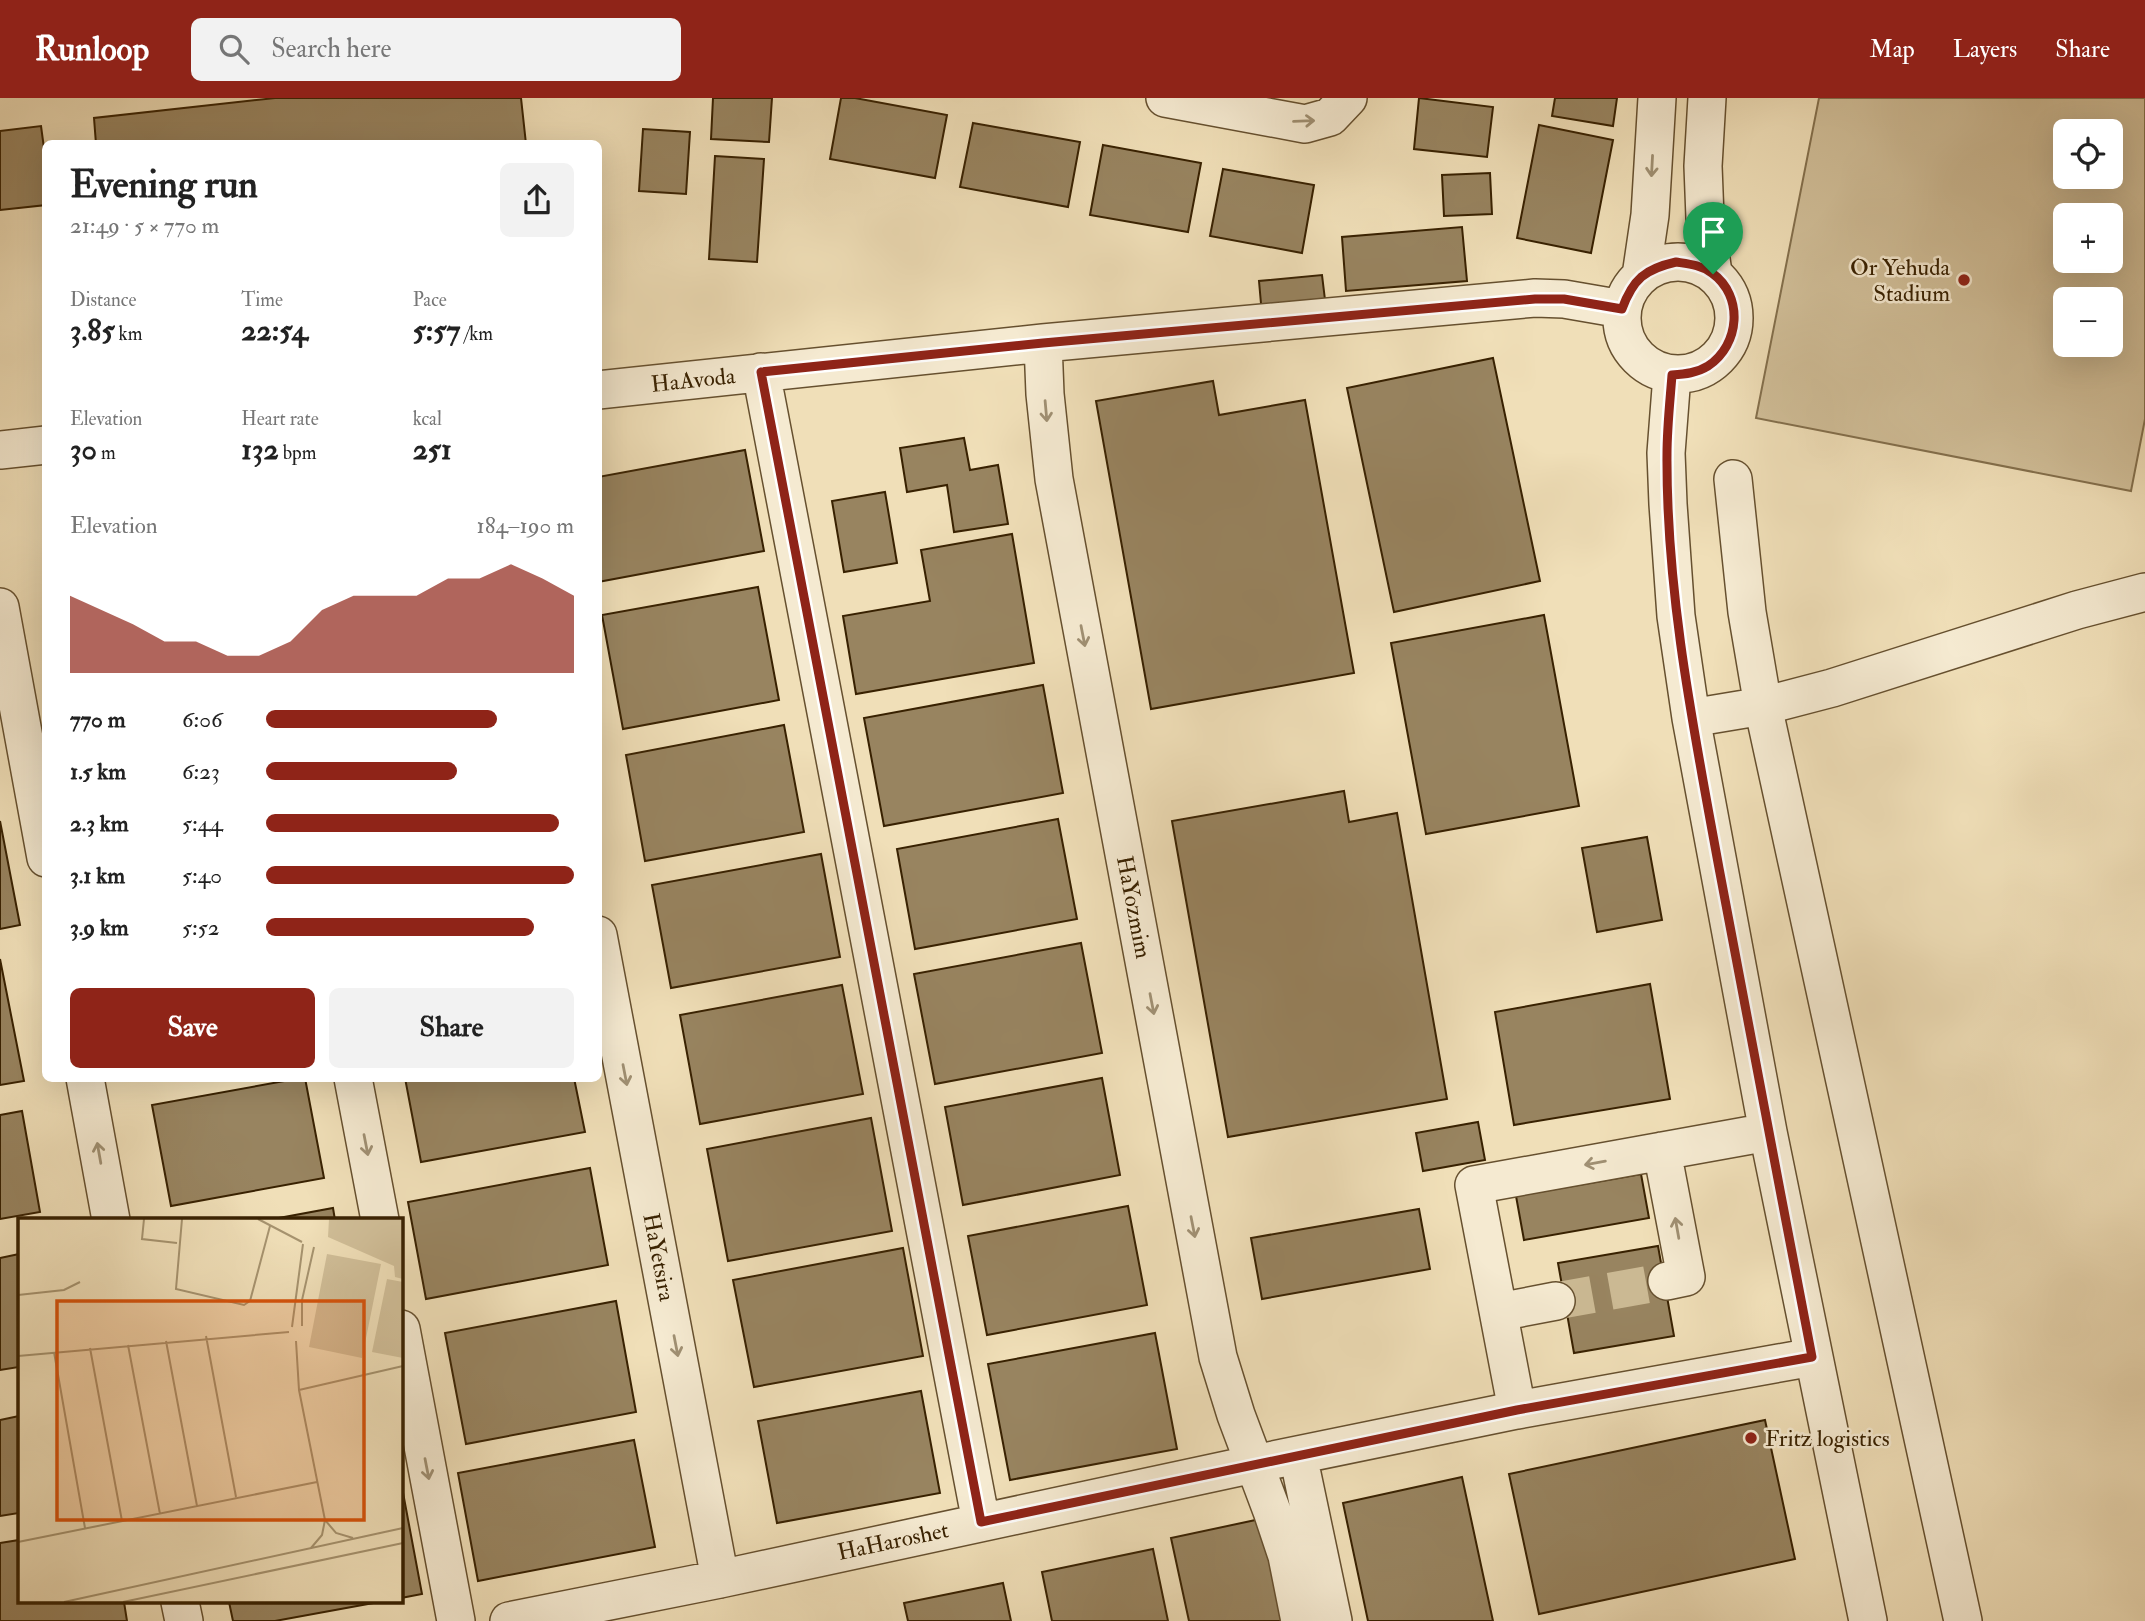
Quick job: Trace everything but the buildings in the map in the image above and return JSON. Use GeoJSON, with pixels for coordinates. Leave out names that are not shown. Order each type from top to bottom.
{"type":"FeatureCollection","features":[{"type":"Feature","properties":{"kind":"street"},"geometry":{"type":"LineString","coordinates":[[1165,98],[1305,124],[1330,117],[1348,98]]}},
{"type":"Feature","properties":{"kind":"street"},"geometry":{"type":"LineString","coordinates":[[1641,276],[1650,215],[1657,98]]}},
{"type":"Feature","properties":{"kind":"street"},"geometry":{"type":"LineString","coordinates":[[1707,98],[1703,166],[1713,274]]}},
{"type":"Feature","properties":{"kind":"street"},"geometry":{"type":"LineString","coordinates":[[1676,262],[1695,265],[1713,274],[1726,287],[1733,305],[1735,323],[1731,340],[1721,356],[1707,367],[1672,375],[1655,370],[1640,360],[1628,345],[1622,329],[1622,309],[1628,291],[1641,276],[1657,266],[1676,262]]}},
{"type":"Feature","properties":{"kind":"street","name":"HaAvoda"},"geometry":{"type":"LineString","coordinates":[[602,390],[1043,343],[1535,299],[1564,299],[1622,309]]}},
{"type":"Feature","properties":{"kind":"street","name":"HaYozmim"},"geometry":{"type":"LineString","coordinates":[[1043,343],[1045,394],[1054,479],[1212,1329],[1230,1399],[1287,1556],[1300,1621]]}},
{"type":"Feature","properties":{"kind":"street"},"geometry":{"type":"LineString","coordinates":[[761,372],[981,1522]]}},
{"type":"Feature","properties":{"kind":"street"},"geometry":{"type":"LineString","coordinates":[[1672,375],[1667,453],[1668,505],[1676,616],[1691,718],[1812,1357],[1868,1621]]}},
{"type":"Feature","properties":{"kind":"street"},"geometry":{"type":"LineString","coordinates":[[0,450],[42,445]]}},
{"type":"Feature","properties":{"kind":"street"},"geometry":{"type":"LineString","coordinates":[[1733,479],[1747,612],[1763,706],[1963,1621]]}},
{"type":"Feature","properties":{"kind":"street"},"geometry":{"type":"LineString","coordinates":[[1691,718],[1763,706],[1832,688],[2077,610],[2145,592]]}},
{"type":"Feature","properties":{"kind":"street"},"geometry":{"type":"LineString","coordinates":[[0,607],[42,836]]}},
{"type":"Feature","properties":{"kind":"street","name":"HaYetsira"},"geometry":{"type":"LineString","coordinates":[[602,956],[720,1579]]}},
{"type":"Feature","properties":{"kind":"street"},"geometry":{"type":"LineString","coordinates":[[86,1082],[111,1218]]}},
{"type":"Feature","properties":{"kind":"street"},"geometry":{"type":"LineString","coordinates":[[354,1082],[380,1218]]}},
{"type":"Feature","properties":{"kind":"street"},"geometry":{"type":"LineString","coordinates":[[1528,1408],[1509,1310],[1474,1185],[1768,1132]]}},
{"type":"Feature","properties":{"kind":"street"},"geometry":{"type":"LineString","coordinates":[[1662,1151],[1686,1277],[1667,1281]]}},
{"type":"Feature","properties":{"kind":"street"},"geometry":{"type":"LineString","coordinates":[[1509,1310],[1556,1301]]}},
{"type":"Feature","properties":{"kind":"street"},"geometry":{"type":"LineString","coordinates":[[402,1334],[456,1621]]}},
{"type":"Feature","properties":{"kind":"street","name":"HaHaroshet"},"geometry":{"type":"LineString","coordinates":[[509,1621],[1528,1408],[1812,1357]]}},
{"type":"Feature","properties":{"kind":"street"},"geometry":{"type":"LineString","coordinates":[[1298,1455],[1333,1621]]}},
{"type":"Feature","properties":{"kind":"shaded area","name":"Or Yehuda Stadium"},"geometry":{"type":"Polygon","coordinates":[[[1819,98],[2145,98],[2145,419],[2131,491],[1756,418],[1819,98]]]}},
{"type":"Feature","properties":{"kind":"tunnel"},"geometry":{"type":"LineString","coordinates":[[1556,1301],[1667,1281]]}},
{"type":"Feature","properties":{"kind":"place","name":"Or Yehuda Stadium"},"geometry":{"type":"Point","coordinates":[1964,280]}},
{"type":"Feature","properties":{"kind":"place","name":"Fritz logistics"},"geometry":{"type":"Point","coordinates":[1751,1438]}},
{"type":"Feature","properties":{"kind":"route"},"geometry":{"type":"LineString","coordinates":[[1676,262],[1695,265],[1713,274],[1726,287],[1733,305],[1735,323],[1731,340],[1721,356],[1707,367],[1672,375],[1667,453],[1676,616],[1691,718],[1812,1357],[1517,1410],[981,1522],[761,372],[1043,343],[1535,299],[1564,299],[1622,309],[1628,291],[1641,276],[1657,266],[1676,262]]}}]}
